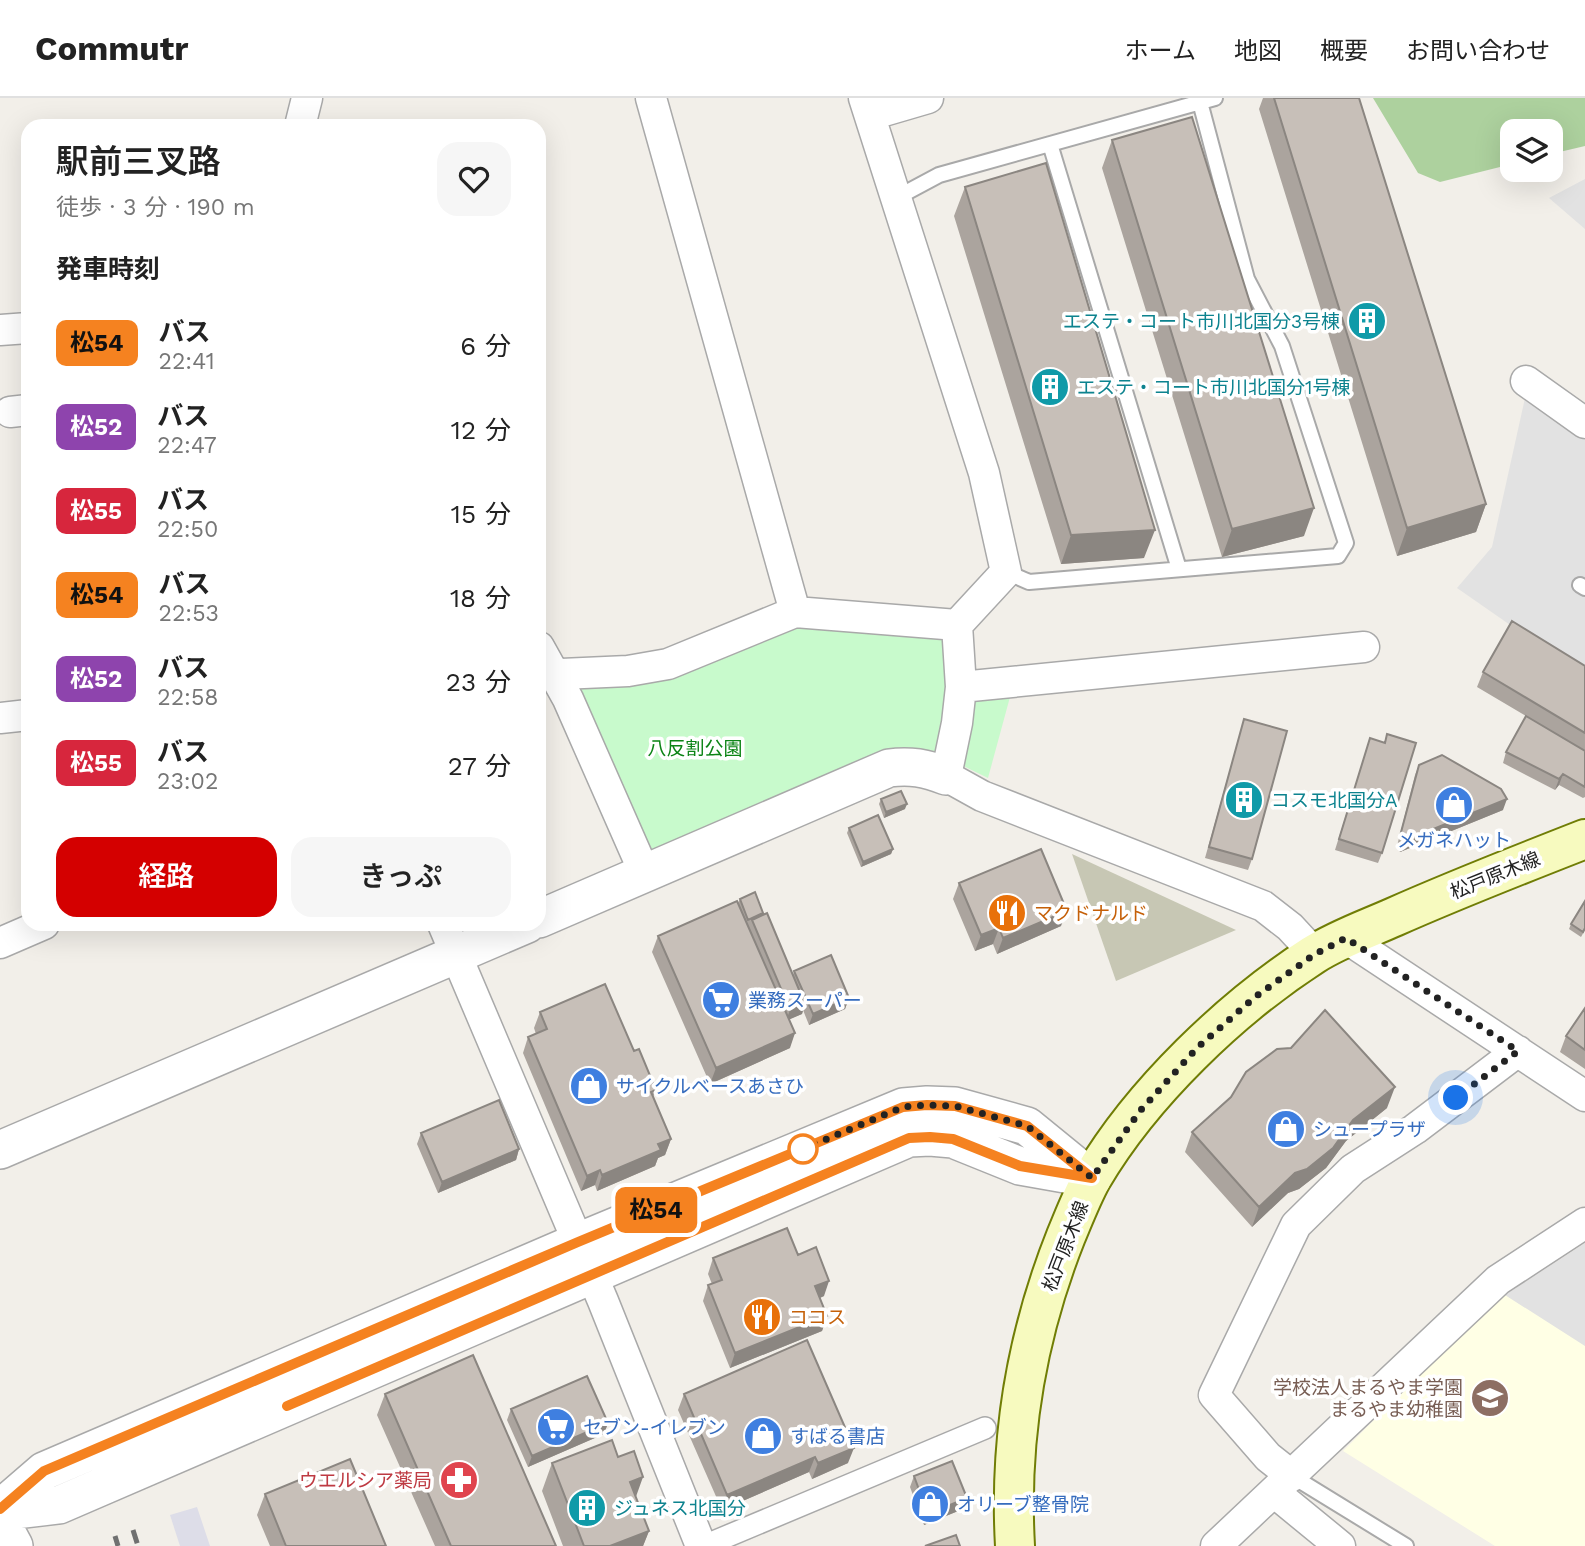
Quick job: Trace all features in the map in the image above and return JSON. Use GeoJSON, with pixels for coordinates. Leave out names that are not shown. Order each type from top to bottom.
{"type":"FeatureCollection","features":[{"type":"Feature","properties":{"kind":"main road","name":"松戸原木線"},"geometry":{"type":"LineString","coordinates":[[1015,1546],[1014,1470],[1021,1399],[1051,1275],[1092,1178],[1140,1111],[1197,1048],[1239,1009],[1330,946],[1460,888],[1585,839]]}},
{"type":"Feature","properties":{"kind":"street"},"geometry":{"type":"LineString","coordinates":[[302,119],[307,98]]}},
{"type":"Feature","properties":{"kind":"street"},"geometry":{"type":"LineString","coordinates":[[651,98],[795,611]]}},
{"type":"Feature","properties":{"kind":"street"},"geometry":{"type":"LineString","coordinates":[[928,98],[867,107],[984,473],[1006,572],[957,625],[961,687],[946,776]]}},
{"type":"Feature","properties":{"kind":"street"},"geometry":{"type":"LineString","coordinates":[[0,330],[21,328]]}},
{"type":"Feature","properties":{"kind":"street"},"geometry":{"type":"LineString","coordinates":[[1525,381],[1585,423]]}},
{"type":"Feature","properties":{"kind":"street"},"geometry":{"type":"LineString","coordinates":[[547,675],[628,671],[668,664],[795,611],[957,625]]}},
{"type":"Feature","properties":{"kind":"street"},"geometry":{"type":"LineString","coordinates":[[961,687],[1364,647]]}},
{"type":"Feature","properties":{"kind":"street"},"geometry":{"type":"LineString","coordinates":[[547,675],[568,699],[645,874]]}},
{"type":"Feature","properties":{"kind":"street"},"geometry":{"type":"LineString","coordinates":[[0,718],[21,716]]}},
{"type":"Feature","properties":{"kind":"street"},"geometry":{"type":"LineString","coordinates":[[546,916],[889,768],[906,765],[946,776],[982,796],[1263,906],[1290,927],[1330,946],[1518,1051],[1585,1096]]}},
{"type":"Feature","properties":{"kind":"street"},"geometry":{"type":"LineString","coordinates":[[0,943],[28,931]]}},
{"type":"Feature","properties":{"kind":"street"},"geometry":{"type":"LineString","coordinates":[[0,1150],[449,939],[491,931]]}},
{"type":"Feature","properties":{"kind":"street"},"geometry":{"type":"LineString","coordinates":[[449,939],[703,1546],[985,1428]]}},
{"type":"Feature","properties":{"kind":"street"},"geometry":{"type":"LineString","coordinates":[[1340,1546],[1282,1484],[1268,1457],[1214,1395],[1296,1225],[1353,1169],[1415,1129],[1518,1051]]}},
{"type":"Feature","properties":{"kind":"street"},"geometry":{"type":"LineString","coordinates":[[0,1511],[44,1471],[585,1259],[903,1107],[955,1106],[1027,1126],[1092,1178]]}},
{"type":"Feature","properties":{"kind":"street"},"geometry":{"type":"LineString","coordinates":[[1216,1546],[1498,1280],[1585,1223]]}},
{"type":"Feature","properties":{"kind":"street"},"geometry":{"type":"LineString","coordinates":[[0,1520],[14,1546]]}},
{"type":"Feature","properties":{"kind":"street"},"geometry":{"type":"LineString","coordinates":[[0,1538],[1,1546]]}},
{"type":"Feature","properties":{"kind":"lane"},"geometry":{"type":"LineString","coordinates":[[896,198],[939,175],[1215,98]]}},
{"type":"Feature","properties":{"kind":"lane"},"geometry":{"type":"LineString","coordinates":[[1006,572],[1029,582],[1338,556],[1346,544],[1282,346],[1247,279],[1200,102]]}},
{"type":"Feature","properties":{"kind":"lane"},"geometry":{"type":"LineString","coordinates":[[1049,144],[1179,569]]}},
{"type":"Feature","properties":{"kind":"lane"},"geometry":{"type":"LineString","coordinates":[[1282,1484],[1406,1546]]}},
{"type":"Feature","properties":{"kind":"shaded area"},"geometry":{"type":"Polygon","coordinates":[[[1585,179],[1585,229],[1549,198],[1585,179]]]}},
{"type":"Feature","properties":{"kind":"shaded area"},"geometry":{"type":"Polygon","coordinates":[[[1525,398],[1585,440],[1585,677],[1457,588],[1492,547],[1525,398]]]}},
{"type":"Feature","properties":{"kind":"shaded area"},"geometry":{"type":"Polygon","coordinates":[[[1072,854],[1236,930],[1116,981],[1072,854]]]}},
{"type":"Feature","properties":{"kind":"shaded area"},"geometry":{"type":"Polygon","coordinates":[[[1585,1243],[1585,1346],[1505,1295],[1585,1243]]]}},
{"type":"Feature","properties":{"kind":"shaded area","name":"学校法人まるやま学園 まるやま幼稚園"},"geometry":{"type":"Polygon","coordinates":[[[1502,1292],[1585,1345],[1585,1546],[1495,1546],[1343,1451],[1502,1292]]]}},
{"type":"Feature","properties":{"kind":"shaded area"},"geometry":{"type":"Polygon","coordinates":[[[197,1507],[210,1546],[180,1546],[170,1515],[197,1507]]]}},
{"type":"Feature","properties":{"kind":"green space"},"geometry":{"type":"Polygon","coordinates":[[[1373,98],[1585,98],[1585,146],[1563,151],[1563,119],[1500,119],[1500,167],[1440,182],[1418,173],[1373,98]]]}},
{"type":"Feature","properties":{"kind":"green space","name":"八反割公園"},"geometry":{"type":"Polygon","coordinates":[[[802,612],[957,625],[946,776],[928,769],[645,874],[554,675],[628,671],[802,612]]]}},
{"type":"Feature","properties":{"kind":"green space"},"geometry":{"type":"Polygon","coordinates":[[[965,696],[1010,697],[988,778],[951,760],[965,696]]]}},
{"type":"Feature","properties":{"kind":"building","name":"エステ・コート市川北国分3号棟"},"geometry":{"type":"Polygon","coordinates":[[[1274,98],[1359,98],[1486,504],[1407,528],[1274,98]]]}},
{"type":"Feature","properties":{"kind":"building"},"geometry":{"type":"Polygon","coordinates":[[[1192,117],[1314,508],[1232,529],[1112,140],[1192,117]]]}},
{"type":"Feature","properties":{"kind":"building","name":"エステ・コート市川北国分1号棟"},"geometry":{"type":"Polygon","coordinates":[[[1046,163],[1155,530],[1071,535],[965,187],[1046,163]]]}},
{"type":"Feature","properties":{"kind":"building"},"geometry":{"type":"Polygon","coordinates":[[[1512,621],[1585,666],[1585,733],[1483,672],[1512,621]]]}},
{"type":"Feature","properties":{"kind":"building"},"geometry":{"type":"Polygon","coordinates":[[[1526,716],[1585,751],[1585,787],[1563,774],[1559,779],[1506,752],[1526,716]]]}},
{"type":"Feature","properties":{"kind":"building","name":"コスモ北国分A"},"geometry":{"type":"Polygon","coordinates":[[[1244,719],[1287,731],[1252,859],[1209,847],[1244,719]]]}},
{"type":"Feature","properties":{"kind":"building"},"geometry":{"type":"Polygon","coordinates":[[[1387,734],[1416,743],[1382,853],[1339,839],[1370,738],[1385,743],[1387,734]]]}},
{"type":"Feature","properties":{"kind":"building","name":"メガネハット"},"geometry":{"type":"Polygon","coordinates":[[[1442,755],[1501,789],[1507,799],[1404,841],[1400,836],[1419,765],[1442,755]]]}},
{"type":"Feature","properties":{"kind":"building"},"geometry":{"type":"Polygon","coordinates":[[[901,791],[907,804],[886,812],[881,799],[901,791]]]}},
{"type":"Feature","properties":{"kind":"building"},"geometry":{"type":"Polygon","coordinates":[[[878,815],[893,849],[863,862],[849,828],[878,815]]]}},
{"type":"Feature","properties":{"kind":"building","name":"マクドナルド"},"geometry":{"type":"Polygon","coordinates":[[[1041,849],[1067,911],[1003,938],[999,928],[981,935],[959,883],[1041,849]]]}},
{"type":"Feature","properties":{"kind":"building"},"geometry":{"type":"Polygon","coordinates":[[[755,892],[763,913],[748,920],[740,899],[755,892]]]}},
{"type":"Feature","properties":{"kind":"building","name":"業務スーパー"},"geometry":{"type":"Polygon","coordinates":[[[737,901],[795,1033],[716,1068],[658,936],[737,901]]]}},
{"type":"Feature","properties":{"kind":"building"},"geometry":{"type":"Polygon","coordinates":[[[1585,901],[1585,928],[1583,932],[1571,924],[1585,901]]]}},
{"type":"Feature","properties":{"kind":"building"},"geometry":{"type":"Polygon","coordinates":[[[767,913],[805,1004],[790,1010],[752,920],[767,913]]]}},
{"type":"Feature","properties":{"kind":"building"},"geometry":{"type":"Polygon","coordinates":[[[831,955],[849,998],[813,1014],[794,971],[831,955]]]}},
{"type":"Feature","properties":{"kind":"building","name":"サイクルベースあさひ"},"geometry":{"type":"Polygon","coordinates":[[[605,984],[634,1051],[639,1049],[656,1090],[651,1092],[671,1139],[658,1144],[661,1150],[602,1175],[600,1170],[587,1176],[528,1037],[547,1029],[540,1012],[605,984]]]}},
{"type":"Feature","properties":{"kind":"building"},"geometry":{"type":"Polygon","coordinates":[[[1585,1008],[1585,1050],[1566,1036],[1585,1008]]]}},
{"type":"Feature","properties":{"kind":"building","name":"シュープラザ"},"geometry":{"type":"Polygon","coordinates":[[[1325,1010],[1395,1087],[1353,1120],[1333,1148],[1307,1169],[1295,1173],[1259,1207],[1192,1132],[1231,1097],[1246,1072],[1277,1049],[1291,1048],[1325,1010]]]}},
{"type":"Feature","properties":{"kind":"building"},"geometry":{"type":"Polygon","coordinates":[[[499,1100],[519,1149],[442,1182],[421,1133],[499,1100]]]}},
{"type":"Feature","properties":{"kind":"building","name":"ココス"},"geometry":{"type":"Polygon","coordinates":[[[787,1228],[798,1255],[816,1247],[829,1281],[815,1286],[827,1316],[735,1353],[708,1285],[722,1280],[713,1258],[787,1228]]]}},
{"type":"Feature","properties":{"kind":"building","name":"すばる書店"},"geometry":{"type":"Polygon","coordinates":[[[807,1340],[854,1448],[818,1463],[815,1457],[727,1495],[684,1394],[807,1340]]]}},
{"type":"Feature","properties":{"kind":"building","name":"ウエルシア薬局"},"geometry":{"type":"Polygon","coordinates":[[[473,1355],[556,1546],[451,1546],[385,1394],[473,1355]]]}},
{"type":"Feature","properties":{"kind":"building","name":"セブン-イレブン"},"geometry":{"type":"Polygon","coordinates":[[[587,1376],[608,1423],[532,1456],[511,1409],[587,1376]]]}},
{"type":"Feature","properties":{"kind":"building"},"geometry":{"type":"Polygon","coordinates":[[[612,1440],[618,1457],[634,1451],[643,1477],[630,1482],[649,1531],[610,1546],[584,1546],[552,1463],[612,1440]]]}},
{"type":"Feature","properties":{"kind":"building"},"geometry":{"type":"Polygon","coordinates":[[[350,1459],[386,1546],[286,1546],[265,1494],[350,1459]]]}},
{"type":"Feature","properties":{"kind":"building"},"geometry":{"type":"Polygon","coordinates":[[[952,1461],[967,1498],[928,1514],[914,1476],[952,1461]]]}},
{"type":"Feature","properties":{"kind":"building"},"geometry":{"type":"Polygon","coordinates":[[[956,1535],[960,1546],[925,1546],[956,1535]]]}},
{"type":"Feature","properties":{"kind":"railway"},"geometry":{"type":"LineString","coordinates":[[133,1530],[138,1546]]}},
{"type":"Feature","properties":{"kind":"railway"},"geometry":{"type":"LineString","coordinates":[[115,1536],[118,1546]]}},
{"type":"Feature","properties":{"kind":"bus line","name":"松54"},"geometry":{"type":"LineString","coordinates":[[0,1509],[44,1471],[578,1242],[903,1107],[955,1106],[1027,1126],[1092,1178],[1020,1166],[953,1139],[909,1138],[287,1406]]}},
{"type":"Feature","properties":{"kind":"place","name":"エステ・コート市川北国分3号棟"},"geometry":{"type":"Point","coordinates":[1367,321]}},
{"type":"Feature","properties":{"kind":"place","name":"エステ・コート市川北国分1号棟"},"geometry":{"type":"Point","coordinates":[1050,387]}},
{"type":"Feature","properties":{"kind":"place","name":"コスモ北国分A"},"geometry":{"type":"Point","coordinates":[1244,800]}},
{"type":"Feature","properties":{"kind":"place","name":"メガネハット"},"geometry":{"type":"Point","coordinates":[1454,805]}},
{"type":"Feature","properties":{"kind":"place","name":"マクドナルド"},"geometry":{"type":"Point","coordinates":[1007,913]}},
{"type":"Feature","properties":{"kind":"place","name":"業務スーパー"},"geometry":{"type":"Point","coordinates":[721,1000]}},
{"type":"Feature","properties":{"kind":"place","name":"サイクルベースあさひ"},"geometry":{"type":"Point","coordinates":[589,1086]}},
{"type":"Feature","properties":{"kind":"place","name":"シュープラザ"},"geometry":{"type":"Point","coordinates":[1286,1129]}},
{"type":"Feature","properties":{"kind":"place","name":"ココス"},"geometry":{"type":"Point","coordinates":[762,1317]}},
{"type":"Feature","properties":{"kind":"place","name":"学校法人まるやま学園 まるやま幼稚園"},"geometry":{"type":"Point","coordinates":[1490,1398]}},
{"type":"Feature","properties":{"kind":"place","name":"セブン-イレブン"},"geometry":{"type":"Point","coordinates":[556,1427]}},
{"type":"Feature","properties":{"kind":"place","name":"すばる書店"},"geometry":{"type":"Point","coordinates":[763,1436]}},
{"type":"Feature","properties":{"kind":"place","name":"ウエルシア薬局"},"geometry":{"type":"Point","coordinates":[459,1480]}},
{"type":"Feature","properties":{"kind":"place","name":"オリーブ整骨院"},"geometry":{"type":"Point","coordinates":[930,1504]}},
{"type":"Feature","properties":{"kind":"place","name":"ジュネス北国分"},"geometry":{"type":"Point","coordinates":[587,1508]}},
{"type":"Feature","properties":{"kind":"route"},"geometry":{"type":"LineString","coordinates":[[803,1149],[903,1107],[955,1106],[1027,1126],[1092,1178],[1140,1111],[1197,1048],[1255,997],[1315,954],[1346,938],[1518,1051],[1456,1098]]}}]}
